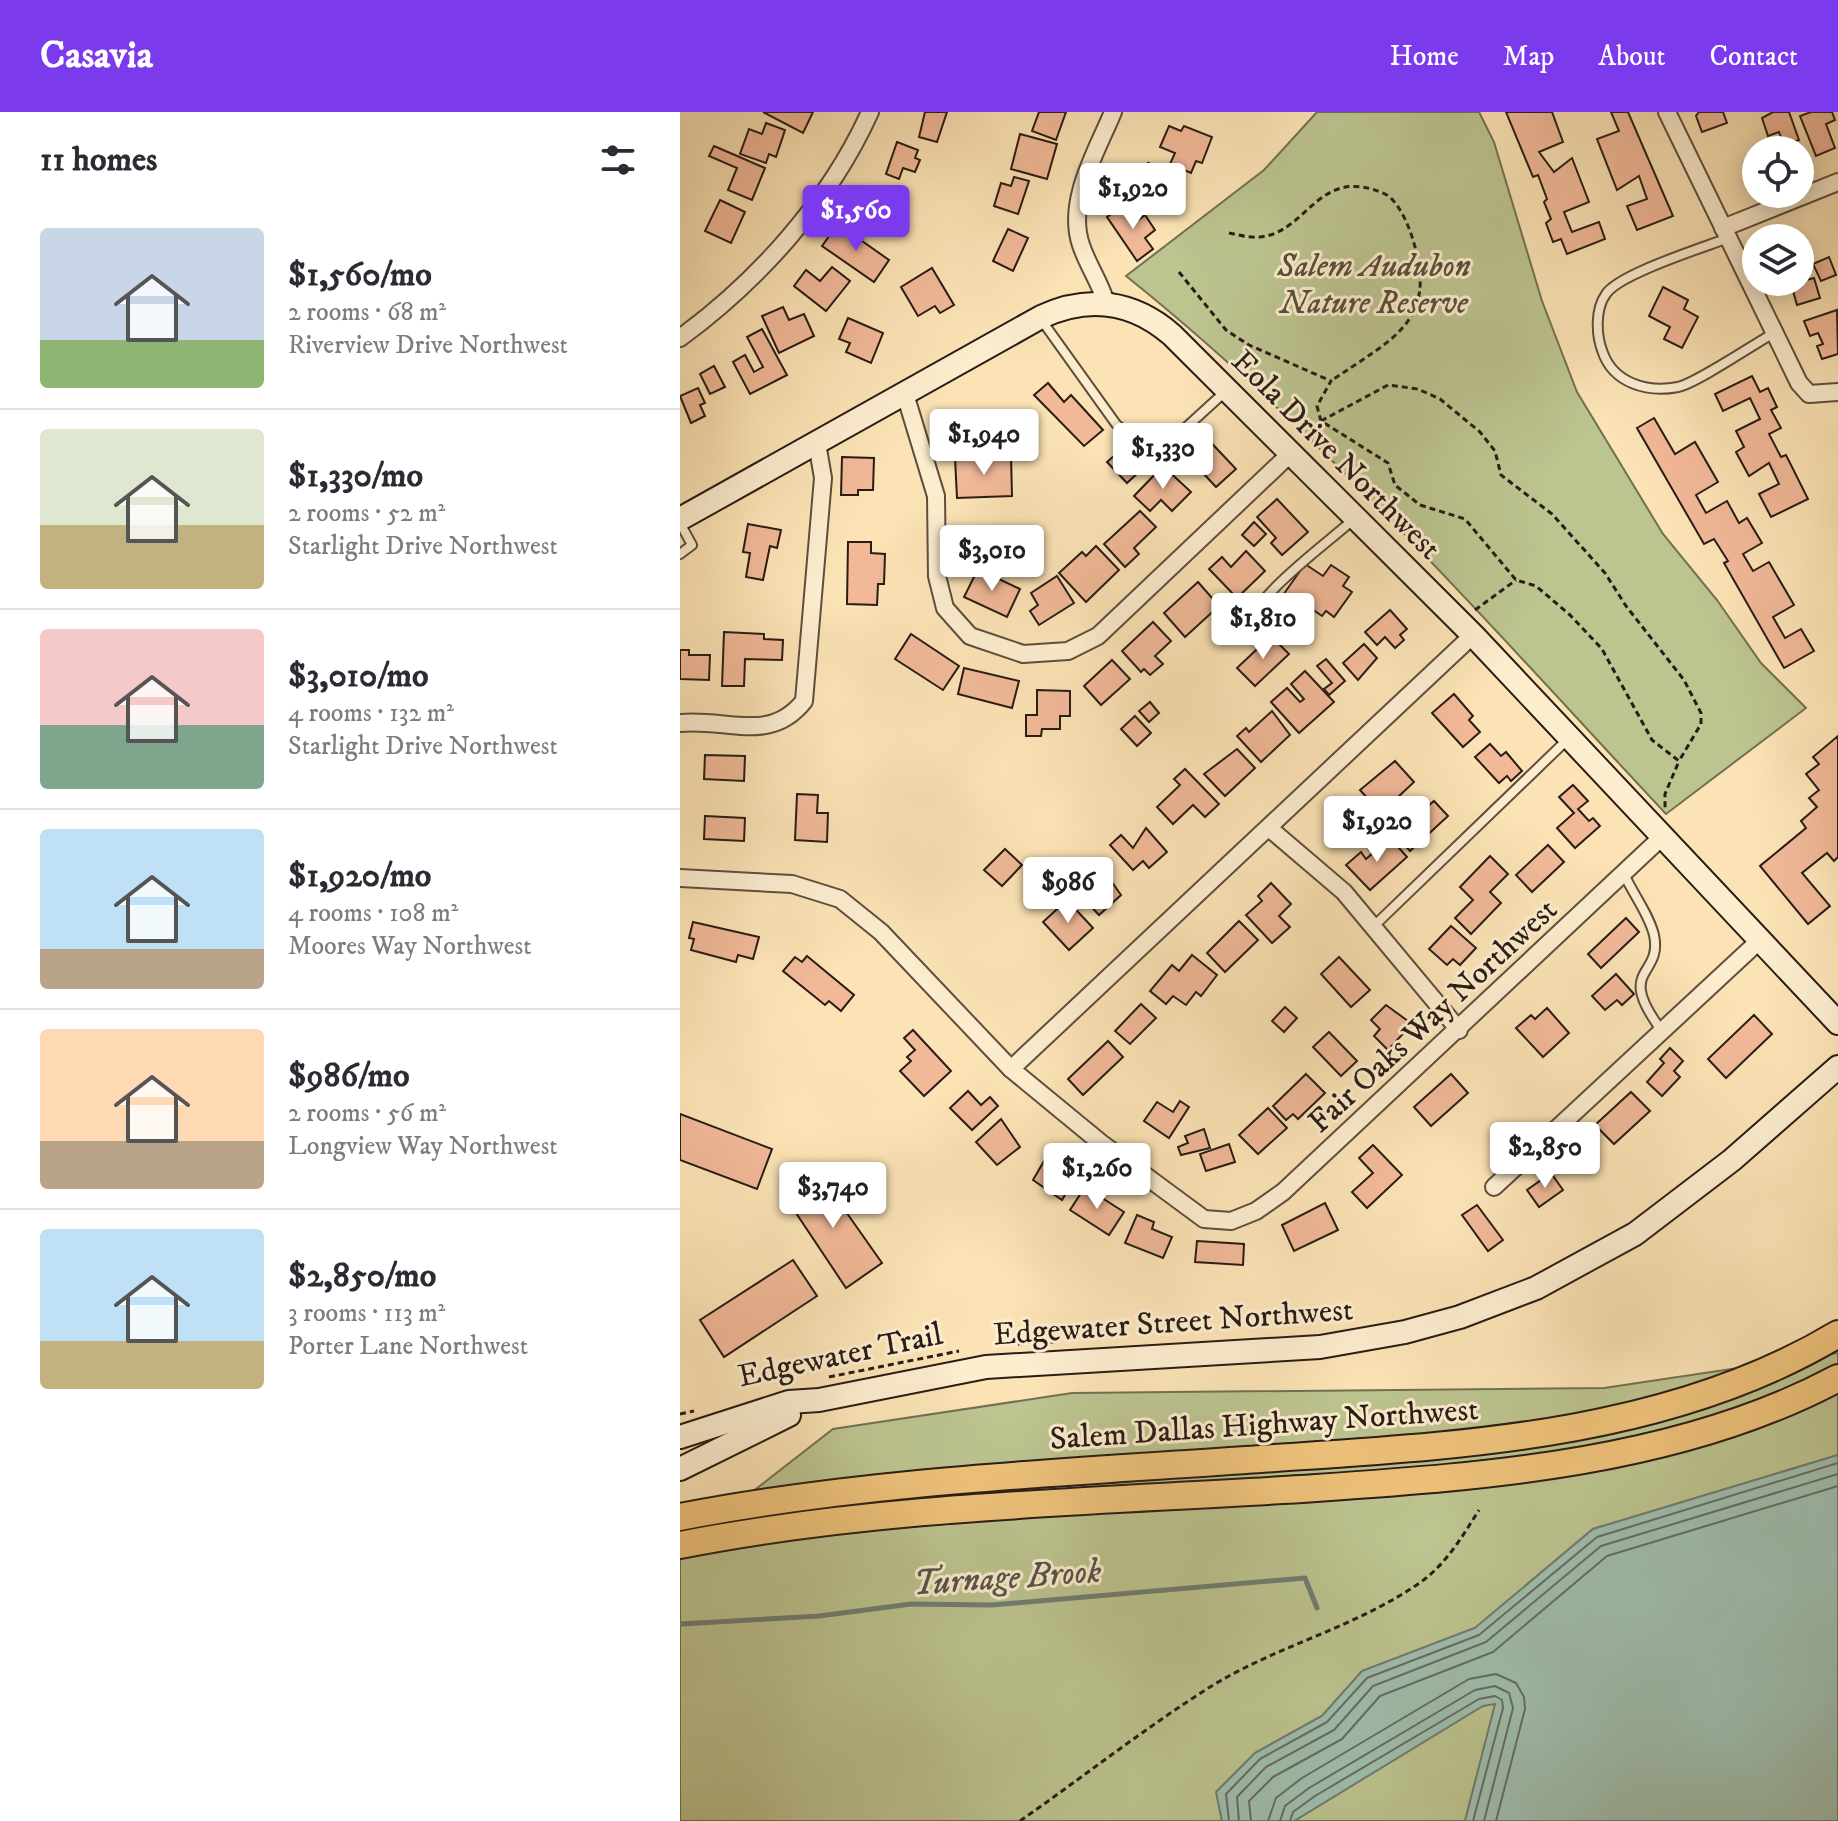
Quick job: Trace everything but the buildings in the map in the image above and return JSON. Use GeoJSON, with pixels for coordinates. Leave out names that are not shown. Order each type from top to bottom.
{"type":"FeatureCollection","features":[{"type":"Feature","properties":{"kind":"highway","name":"Salem Dallas Highway Northwest"},"geometry":{"type":"LineString","coordinates":[[680,1517],[835,1493],[977,1479],[1405,1449],[1525,1434],[1646,1411],[1711,1392],[1763,1372],[1838,1334]]}},
{"type":"Feature","properties":{"kind":"highway","name":"Salem Dallas Highway Northwest"},"geometry":{"type":"LineString","coordinates":[[680,1545],[754,1532],[955,1512],[1405,1482],[1527,1469],[1610,1454],[1721,1425],[1791,1400],[1838,1378]]}},
{"type":"Feature","properties":{"kind":"main road","name":"Eola Drive Northwest"},"geometry":{"type":"LineString","coordinates":[[680,521],[1039,318],[1069,306],[1106,303],[1134,310],[1159,324],[1227,390],[1473,635],[1570,738],[1664,825],[1760,940],[1838,1023]]}},
{"type":"Feature","properties":{"kind":"main road","name":"Edgewater Street Northwest"},"geometry":{"type":"LineString","coordinates":[[680,1437],[789,1402],[819,1400],[931,1375],[1020,1363],[1320,1347],[1405,1332],[1460,1317],[1536,1288],[1635,1234],[1732,1160],[1838,1067]]}},
{"type":"Feature","properties":{"kind":"main road","name":"Edgewater Street Northwest"},"geometry":{"type":"LineString","coordinates":[[680,1469],[819,1400]]}},
{"type":"Feature","properties":{"kind":"street"},"geometry":{"type":"LineString","coordinates":[[680,338],[750,279],[791,235],[826,187],[870,112]]}},
{"type":"Feature","properties":{"kind":"street"},"geometry":{"type":"LineString","coordinates":[[1106,303],[1099,279],[1080,242],[1077,216],[1081,193],[1113,112]]}},
{"type":"Feature","properties":{"kind":"street"},"geometry":{"type":"LineString","coordinates":[[1667,112],[1774,333],[1809,394],[1838,392]]}},
{"type":"Feature","properties":{"kind":"street"},"geometry":{"type":"LineString","coordinates":[[1725,233],[1838,182]]}},
{"type":"Feature","properties":{"kind":"street"},"geometry":{"type":"LineString","coordinates":[[905,394],[936,496],[937,576],[945,608],[970,636],[1023,654],[1068,651],[1098,636],[1291,453]]}},
{"type":"Feature","properties":{"kind":"street"},"geometry":{"type":"LineString","coordinates":[[680,723],[770,727],[792,717],[804,701],[823,478],[817,443]]}},
{"type":"Feature","properties":{"kind":"street"},"geometry":{"type":"LineString","coordinates":[[680,878],[792,884],[840,899],[881,932],[1011,1069],[1473,635]]}},
{"type":"Feature","properties":{"kind":"street","name":"Fair Oaks Way Northwest"},"geometry":{"type":"LineString","coordinates":[[1011,1069],[1185,1207],[1204,1219],[1231,1221],[1256,1211],[1283,1192],[1624,873],[1664,825]]}},
{"type":"Feature","properties":{"kind":"street"},"geometry":{"type":"LineString","coordinates":[[1269,828],[1344,892],[1459,1030]]}},
{"type":"Feature","properties":{"kind":"street"},"geometry":{"type":"LineString","coordinates":[[1494,1187],[1760,940]]}},
{"type":"Feature","properties":{"kind":"lane"},"geometry":{"type":"LineString","coordinates":[[1725,233],[1624,279],[1606,293],[1599,311],[1598,342],[1606,363],[1619,379],[1644,387],[1680,387],[1774,333]]}},
{"type":"Feature","properties":{"kind":"lane"},"geometry":{"type":"LineString","coordinates":[[1039,318],[1116,424],[1139,444],[1150,446],[1170,442],[1227,390]]}},
{"type":"Feature","properties":{"kind":"lane"},"geometry":{"type":"LineString","coordinates":[[1247,631],[1248,621],[1261,603],[1356,517]]}},
{"type":"Feature","properties":{"kind":"lane"},"geometry":{"type":"LineString","coordinates":[[680,521],[692,545],[680,554]]}},
{"type":"Feature","properties":{"kind":"lane"},"geometry":{"type":"LineString","coordinates":[[1374,926],[1570,738]]}},
{"type":"Feature","properties":{"kind":"lane"},"geometry":{"type":"LineString","coordinates":[[1624,873],[1654,937],[1653,953],[1640,976],[1639,988],[1642,1004],[1662,1032]]}},
{"type":"Feature","properties":{"kind":"path"},"geometry":{"type":"LineString","coordinates":[[1229,233],[1262,237],[1297,219],[1312,202],[1334,190],[1363,186],[1389,196],[1409,227],[1422,266],[1422,296],[1407,326],[1331,381],[1317,406],[1321,421],[1388,463],[1395,485],[1420,505],[1465,519],[1484,545],[1500,556],[1516,580],[1536,586],[1589,634],[1602,649],[1652,740],[1679,761]]}},
{"type":"Feature","properties":{"kind":"path"},"geometry":{"type":"LineString","coordinates":[[1179,272],[1226,330],[1249,345],[1331,381]]}},
{"type":"Feature","properties":{"kind":"path"},"geometry":{"type":"LineString","coordinates":[[1321,421],[1388,385],[1418,389],[1440,399],[1480,432],[1495,451],[1501,475],[1552,514],[1605,573],[1626,606],[1684,680],[1701,713],[1701,724],[1679,761],[1665,794],[1664,825]]}},
{"type":"Feature","properties":{"kind":"path"},"geometry":{"type":"LineString","coordinates":[[1475,610],[1516,580]]}},
{"type":"Feature","properties":{"kind":"path","name":"Edgewater Trail"},"geometry":{"type":"LineString","coordinates":[[992,1346],[1059,1342]]}},
{"type":"Feature","properties":{"kind":"path","name":"Edgewater Trail"},"geometry":{"type":"LineString","coordinates":[[827,1377],[962,1350]]}},
{"type":"Feature","properties":{"kind":"path"},"geometry":{"type":"LineString","coordinates":[[680,1414],[694,1410]]}},
{"type":"Feature","properties":{"kind":"path"},"geometry":{"type":"LineString","coordinates":[[1020,1821],[1211,1686],[1280,1650],[1356,1619],[1419,1584],[1454,1549],[1479,1510]]}},
{"type":"Feature","properties":{"kind":"green space","name":"Salem Audubon Nature Reserve"},"geometry":{"type":"Polygon","coordinates":[[[1317,112],[1479,112],[1494,142],[1542,301],[1577,392],[1663,534],[1717,600],[1761,663],[1806,708],[1666,814],[1471,604],[1338,467],[1199,337],[1126,276],[1264,170],[1317,112]]]}},
{"type":"Feature","properties":{"kind":"green space"},"geometry":{"type":"Polygon","coordinates":[[[1838,1353],[1838,1455],[1593,1529],[1475,1628],[1362,1671],[1322,1716],[1255,1753],[1217,1791],[1222,1821],[680,1821],[680,1548],[833,1429],[1072,1393],[1604,1388],[1838,1353]]]}},
{"type":"Feature","properties":{"kind":"green space"},"geometry":{"type":"Polygon","coordinates":[[[1496,1703],[1465,1821],[1294,1821],[1483,1705],[1496,1703]]]}},
{"type":"Feature","properties":{"kind":"water"},"geometry":{"type":"Polygon","coordinates":[[[1838,1455],[1838,1821],[1465,1821],[1495,1704],[1483,1706],[1294,1821],[1222,1821],[1216,1792],[1255,1753],[1322,1716],[1362,1671],[1475,1628],[1593,1529],[1838,1455]]]}},
{"type":"Feature","properties":{"kind":"waterway","name":"Turnage Brook"},"geometry":{"type":"LineString","coordinates":[[680,1624],[819,1616],[911,1604],[992,1605],[1305,1578],[1317,1608]]}}]}
